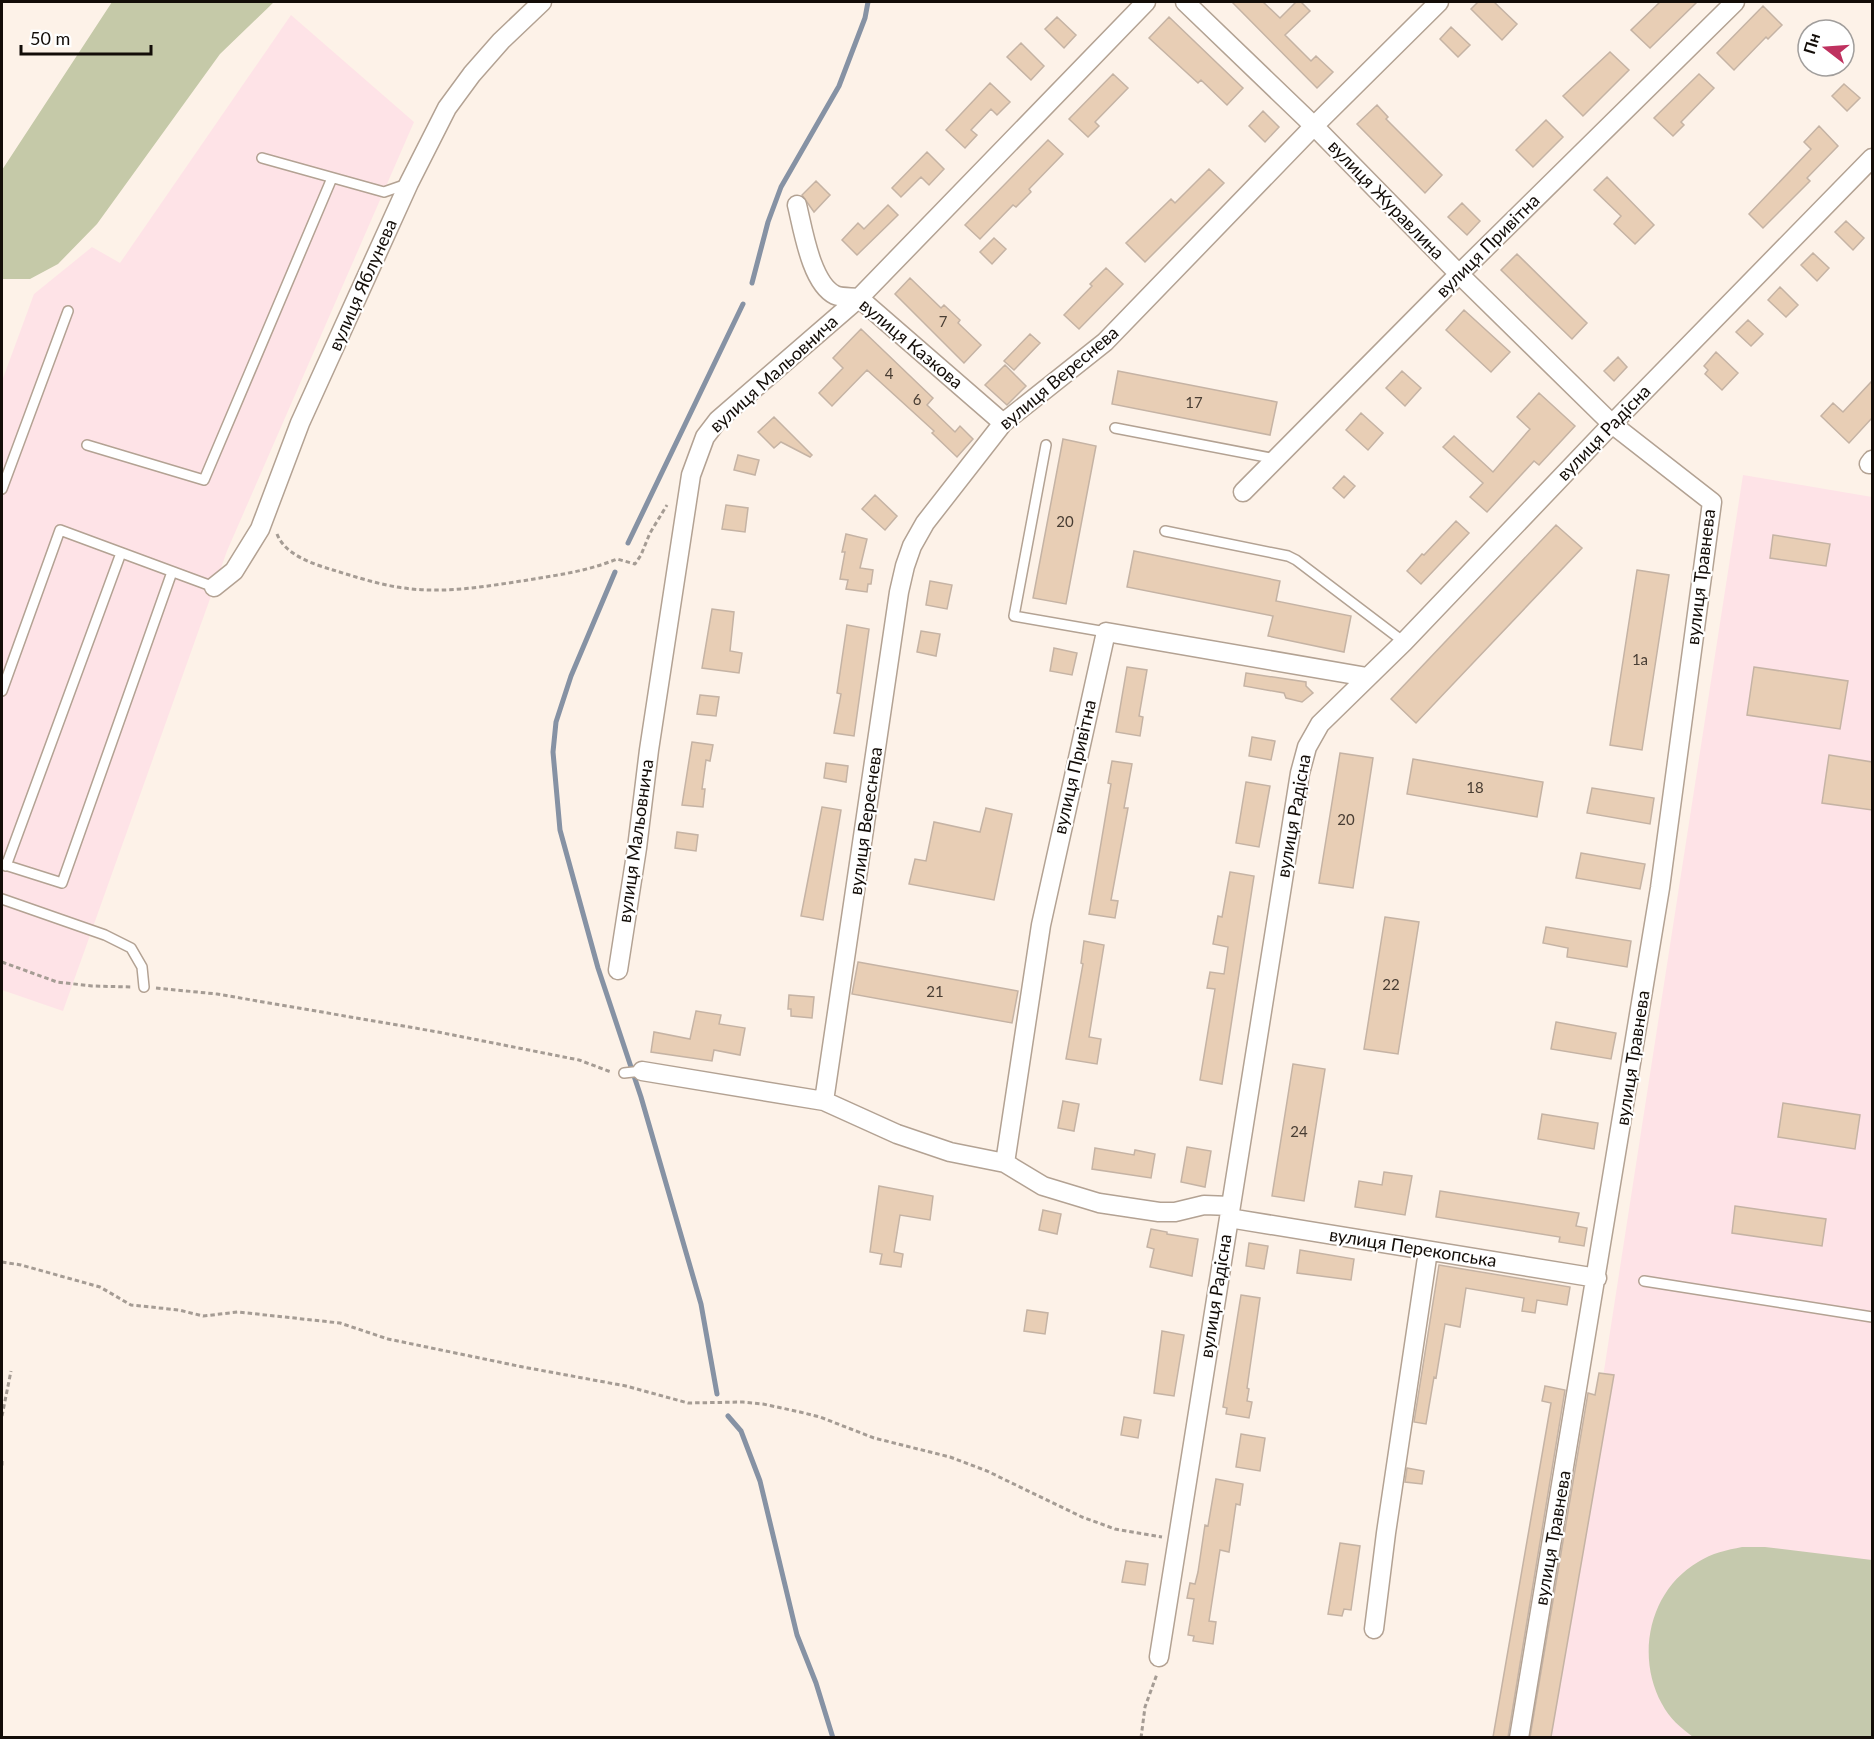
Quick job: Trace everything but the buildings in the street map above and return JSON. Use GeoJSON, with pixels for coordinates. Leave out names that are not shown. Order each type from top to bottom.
{"type":"FeatureCollection","features":[{"type":"Feature","properties":{"kind":"street","name":"вулиця Яблунева"},"geometry":{"type":"LineString","coordinates":[[214,587],[234,571],[260,530],[300,423],[409,183],[447,108],[501,41],[542,2]]}},
{"type":"Feature","properties":{"kind":"street","name":"вулиця Мальовнича"},"geometry":{"type":"LineString","coordinates":[[618,970],[649,750],[692,476],[705,437],[718,420],[859,298],[1146,2]]}},
{"type":"Feature","properties":{"kind":"street","name":"вулиця Журавлина"},"geometry":{"type":"LineString","coordinates":[[1185,2],[1314,126],[1459,274],[1612,424]]}},
{"type":"Feature","properties":{"kind":"street","name":"вулиця Вереснева"},"geometry":{"type":"LineString","coordinates":[[825,1101],[897,604],[912,546],[925,523],[1003,423],[1105,342],[1314,126],[1439,2]]}},
{"type":"Feature","properties":{"kind":"street","name":"вулиця Привітна"},"geometry":{"type":"LineString","coordinates":[[1243,492],[1459,274],[1735,2]]}},
{"type":"Feature","properties":{"kind":"street","name":"вулиця Радісна"},"geometry":{"type":"LineString","coordinates":[[1160,1657],[1300,773],[1306,747],[1320,724],[1404,642],[1612,424],[1872,158]]}},
{"type":"Feature","properties":{"kind":"street","name":"вулиця Казкова"},"geometry":{"type":"LineString","coordinates":[[796,205],[814,268],[822,284],[836,295],[859,298],[1003,423]]}},
{"type":"Feature","properties":{"kind":"street","name":"вулиця Травнева"},"geometry":{"type":"LineString","coordinates":[[1519,1737],[1660,888],[1712,502],[1612,424]]}},
{"type":"Feature","properties":{"kind":"street","name":"вулиця Привітна"},"geometry":{"type":"LineString","coordinates":[[1005,1163],[1041,925],[1106,632]]}},
{"type":"Feature","properties":{"kind":"street"},"geometry":{"type":"LineString","coordinates":[[1106,632],[1367,677]]}},
{"type":"Feature","properties":{"kind":"street","name":"вулиця Перекопська"},"geometry":{"type":"LineString","coordinates":[[633,1072],[825,1101],[897,1134],[951,1152],[1005,1163],[1043,1186],[1099,1203],[1159,1212],[1175,1212],[1204,1205],[1428,1251],[1597,1278]]}},
{"type":"Feature","properties":{"kind":"street"},"geometry":{"type":"LineString","coordinates":[[1374,1629],[1428,1251]]}},
{"type":"Feature","properties":{"kind":"lane"},"geometry":{"type":"LineString","coordinates":[[262,158],[384,192],[409,183]]}},
{"type":"Feature","properties":{"kind":"lane"},"geometry":{"type":"LineString","coordinates":[[87,445],[204,480],[332,178]]}},
{"type":"Feature","properties":{"kind":"lane"},"geometry":{"type":"LineString","coordinates":[[2,489],[68,311]]}},
{"type":"Feature","properties":{"kind":"lane"},"geometry":{"type":"LineString","coordinates":[[1115,428],[1276,459]]}},
{"type":"Feature","properties":{"kind":"lane"},"geometry":{"type":"LineString","coordinates":[[1046,445],[1014,616],[1106,632]]}},
{"type":"Feature","properties":{"kind":"lane"},"geometry":{"type":"LineString","coordinates":[[2,691],[60,530],[214,587]]}},
{"type":"Feature","properties":{"kind":"lane"},"geometry":{"type":"LineString","coordinates":[[1165,531],[1288,556],[1404,642]]}},
{"type":"Feature","properties":{"kind":"lane"},"geometry":{"type":"LineString","coordinates":[[121,552],[4,865],[62,883],[172,572]]}},
{"type":"Feature","properties":{"kind":"lane"},"geometry":{"type":"LineString","coordinates":[[2,899],[105,935],[131,948],[142,967],[144,987]]}},
{"type":"Feature","properties":{"kind":"lane"},"geometry":{"type":"LineString","coordinates":[[1644,1281],[1872,1317]]}},
{"type":"Feature","properties":{"kind":"path"},"geometry":{"type":"LineString","coordinates":[[269,506],[279,537],[301,558],[318,566],[361,579],[405,588],[436,590],[487,586],[553,576],[596,568],[616,559],[635,564],[670,500]]}},
{"type":"Feature","properties":{"kind":"path"},"geometry":{"type":"LineString","coordinates":[[2,962],[57,982],[92,986],[144,987],[227,996],[579,1059],[615,1073],[633,1072]]}},
{"type":"Feature","properties":{"kind":"path"},"geometry":{"type":"LineString","coordinates":[[2,1262],[100,1287],[131,1305],[179,1310],[203,1317],[238,1312],[340,1323],[398,1342],[523,1368],[617,1384],[688,1403],[763,1404],[800,1412],[820,1417],[874,1438],[950,1457],[987,1470],[1057,1506],[1093,1521],[1143,1534],[1178,1539]]}},
{"type":"Feature","properties":{"kind":"path"},"geometry":{"type":"LineString","coordinates":[[2,1416],[11,1371]]}},
{"type":"Feature","properties":{"kind":"path"},"geometry":{"type":"LineString","coordinates":[[2,1461],[2,1468]]}},
{"type":"Feature","properties":{"kind":"path"},"geometry":{"type":"LineString","coordinates":[[1141,1737],[1145,1707],[1156,1681],[1160,1657]]}},
{"type":"Feature","properties":{"kind":"shaded area"},"geometry":{"type":"Polygon","coordinates":[[[291,15],[414,122],[227,551],[63,1011],[2,990],[2,381],[34,294],[92,247],[120,263],[291,15]]]}},
{"type":"Feature","properties":{"kind":"shaded area"},"geometry":{"type":"Polygon","coordinates":[[[1743,475],[1872,497],[1872,1737],[1547,1738],[1743,475]]]}},
{"type":"Feature","properties":{"kind":"green space"},"geometry":{"type":"Polygon","coordinates":[[[112,2],[274,2],[220,54],[97,224],[58,264],[30,279],[2,279],[2,170],[112,2]]]}},
{"type":"Feature","properties":{"kind":"green space"},"geometry":{"type":"Polygon","coordinates":[[[1742,1547],[1765,1547],[1872,1560],[1872,1737],[1693,1737],[1665,1709],[1654,1685],[1649,1665],[1652,1625],[1658,1606],[1668,1589],[1698,1562],[1714,1554],[1742,1547]]]}},
{"type":"Feature","properties":{"kind":"waterway"},"geometry":{"type":"LineString","coordinates":[[752,283],[768,222],[781,187],[839,86],[865,18],[868,2]]}},
{"type":"Feature","properties":{"kind":"waterway"},"geometry":{"type":"LineString","coordinates":[[628,543],[743,304]]}},
{"type":"Feature","properties":{"kind":"waterway"},"geometry":{"type":"LineString","coordinates":[[615,572],[571,676],[556,722],[553,752],[560,830],[598,968],[641,1097],[701,1304],[717,1394]]}},
{"type":"Feature","properties":{"kind":"waterway"},"geometry":{"type":"LineString","coordinates":[[728,1416],[741,1431],[760,1481],[797,1635],[816,1683],[833,1738]]}}]}
